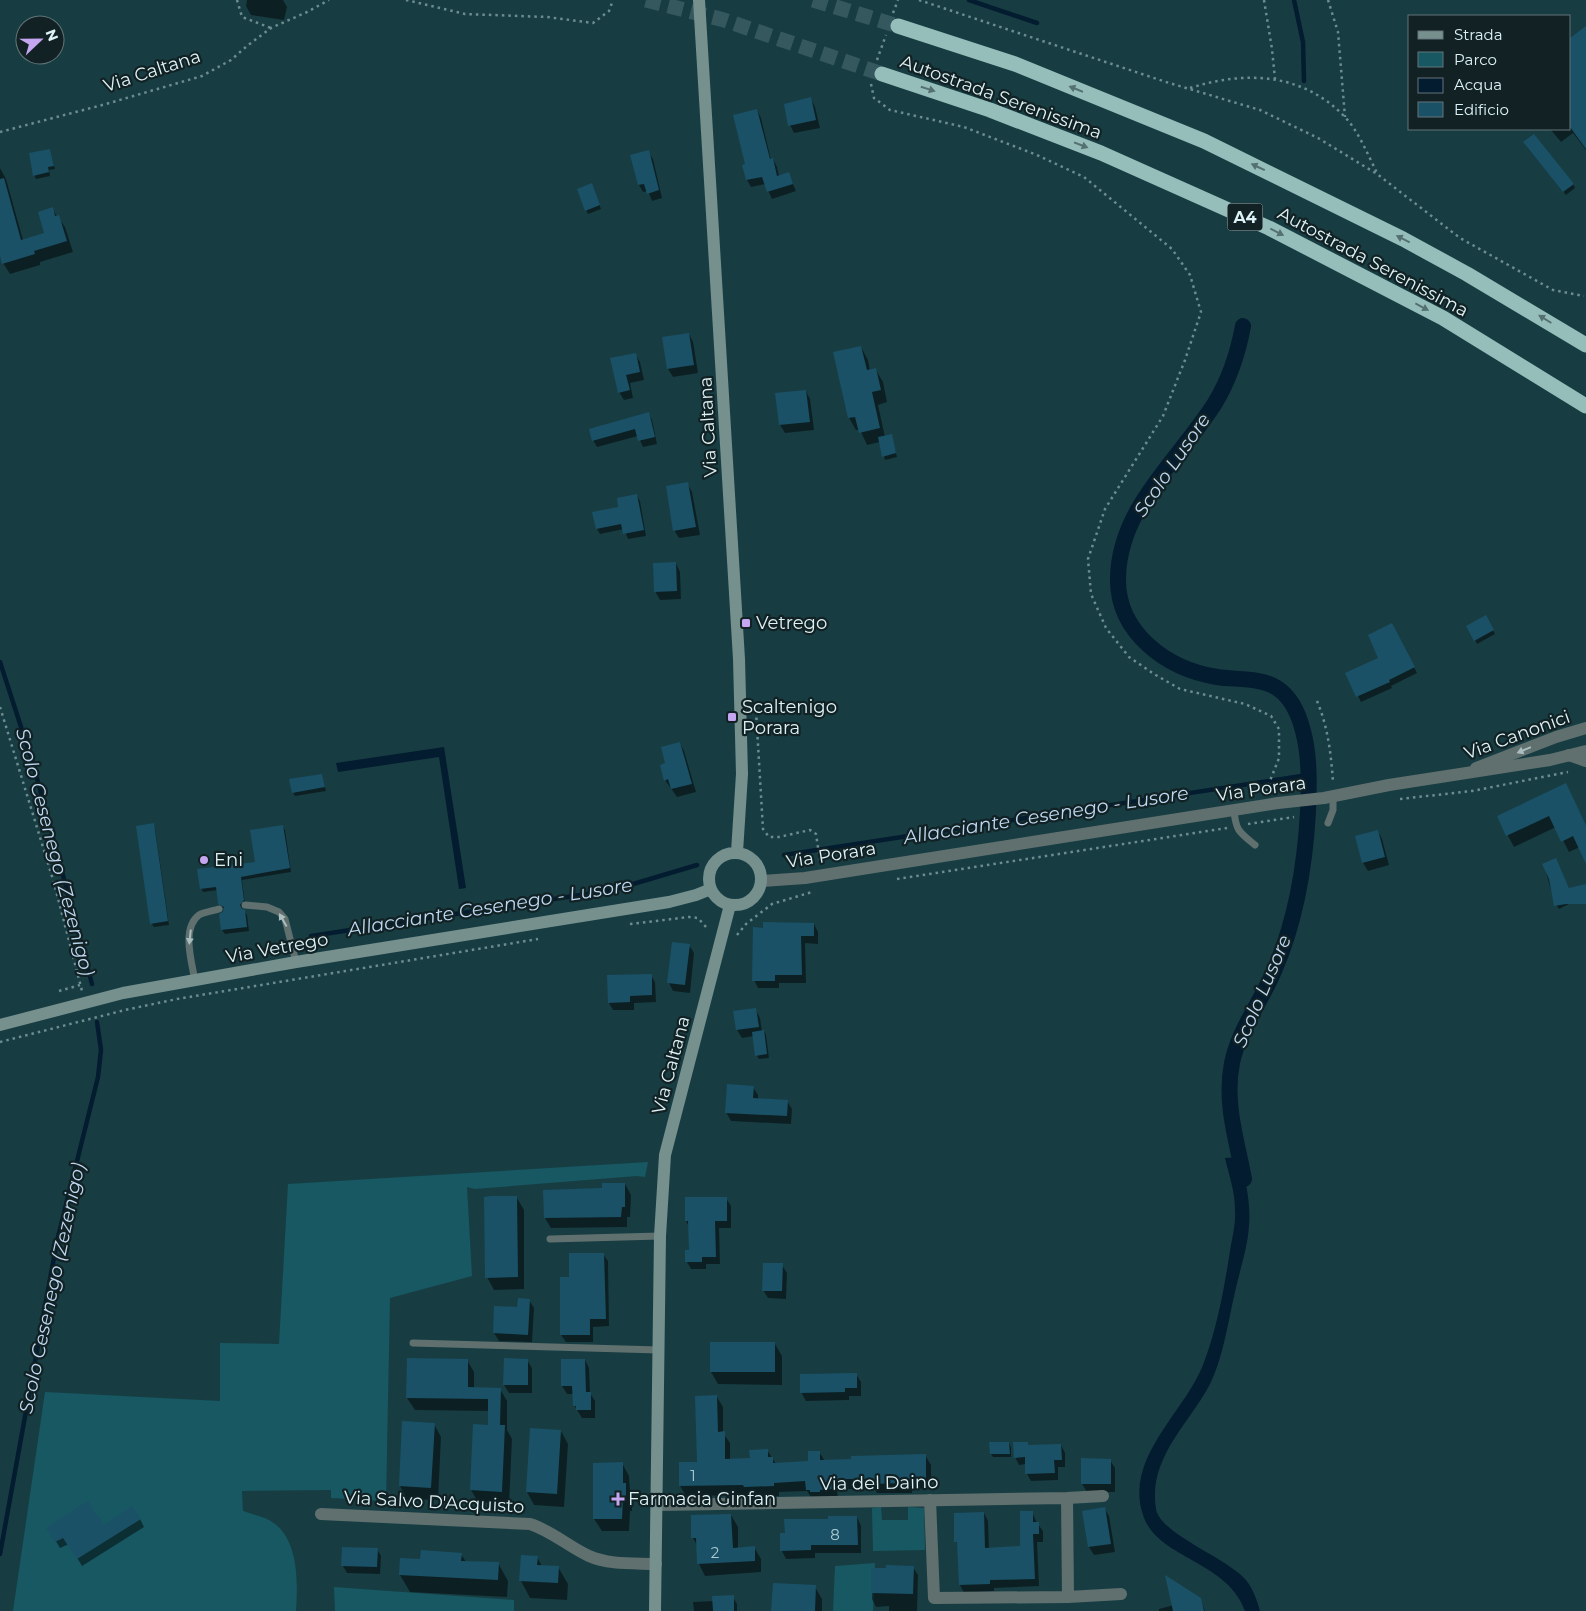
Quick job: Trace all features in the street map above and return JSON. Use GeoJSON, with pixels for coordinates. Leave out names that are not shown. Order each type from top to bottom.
{"type":"FeatureCollection","features":[{"type":"Feature","properties":{"kind":"highway","name":"Autostrada Serenissima"},"geometry":{"type":"LineString","coordinates":[[893,24],[1015,64],[1204,141],[1403,239],[1475,278],[1586,345]]}},
{"type":"Feature","properties":{"kind":"highway","name":"Autostrada Serenissima"},"geometry":{"type":"LineString","coordinates":[[876,73],[990,110],[1101,153],[1269,228],[1443,318],[1586,406]]}},
{"type":"Feature","properties":{"kind":"main road","name":"Via Caltana"},"geometry":{"type":"LineString","coordinates":[[699,0],[739,659],[742,774],[737,852]]}},
{"type":"Feature","properties":{"kind":"main road"},"geometry":{"type":"LineString","coordinates":[[737,852],[748,855],[756,862],[761,871],[762,882],[755,898],[739,906],[730,905],[718,900],[711,889],[709,879],[711,868],[717,859],[737,852]]}},
{"type":"Feature","properties":{"kind":"main road","name":"Via Vetrego"},"geometry":{"type":"LineString","coordinates":[[0,1025],[123,993],[296,962],[669,902],[711,889]]}},
{"type":"Feature","properties":{"kind":"main road","name":"Via Caltana"},"geometry":{"type":"LineString","coordinates":[[655,1611],[660,1236],[665,1155],[730,905]]}},
{"type":"Feature","properties":{"kind":"street","name":"Via Canonici"},"geometry":{"type":"LineString","coordinates":[[1460,774],[1556,737],[1586,728]]}},
{"type":"Feature","properties":{"kind":"street","name":"Via Porara"},"geometry":{"type":"LineString","coordinates":[[762,882],[805,878],[1278,803],[1329,797],[1550,760],[1586,751]]}},
{"type":"Feature","properties":{"kind":"street","name":"Via Canonici"},"geometry":{"type":"LineString","coordinates":[[1569,755],[1586,761]]}},
{"type":"Feature","properties":{"kind":"street","name":"Via del Daino"},"geometry":{"type":"LineString","coordinates":[[657,1505],[1102,1496]]}},
{"type":"Feature","properties":{"kind":"street"},"geometry":{"type":"LineString","coordinates":[[1067,1498],[1068,1597]]}},
{"type":"Feature","properties":{"kind":"street"},"geometry":{"type":"LineString","coordinates":[[930,1500],[934,1598],[1068,1597],[1121,1594]]}},
{"type":"Feature","properties":{"kind":"street","name":"Via Salvo D'Acquisto"},"geometry":{"type":"LineString","coordinates":[[321,1514],[530,1524],[541,1527],[576,1550],[602,1560],[656,1564]]}},
{"type":"Feature","properties":{"kind":"lane"},"geometry":{"type":"LineString","coordinates":[[1328,823],[1333,810],[1329,797]]}},
{"type":"Feature","properties":{"kind":"lane"},"geometry":{"type":"LineString","coordinates":[[1234,810],[1235,826],[1242,835],[1255,845]]}},
{"type":"Feature","properties":{"kind":"lane"},"geometry":{"type":"LineString","coordinates":[[244,905],[267,907],[279,912],[285,919],[296,962]]}},
{"type":"Feature","properties":{"kind":"lane"},"geometry":{"type":"LineString","coordinates":[[195,981],[189,940],[192,923],[200,915],[219,909]]}},
{"type":"Feature","properties":{"kind":"lane"},"geometry":{"type":"LineString","coordinates":[[550,1239],[660,1236]]}},
{"type":"Feature","properties":{"kind":"lane"},"geometry":{"type":"LineString","coordinates":[[413,1342],[659,1350]]}},
{"type":"Feature","properties":{"kind":"path"},"geometry":{"type":"LineString","coordinates":[[237,0],[242,17],[271,28]]}},
{"type":"Feature","properties":{"kind":"path","name":"Via Caltana"},"geometry":{"type":"LineString","coordinates":[[0,132],[202,76],[231,60],[271,28],[307,12],[328,0]]}},
{"type":"Feature","properties":{"kind":"path"},"geometry":{"type":"LineString","coordinates":[[406,0],[465,14],[547,17],[593,22],[609,11],[613,0]]}},
{"type":"Feature","properties":{"kind":"path"},"geometry":{"type":"LineString","coordinates":[[898,0],[893,24],[876,73],[874,98],[890,110],[964,127],[1037,155],[1084,177],[1172,249],[1190,275],[1201,312],[1163,416],[1105,509],[1088,559],[1091,594],[1106,628],[1130,657],[1154,674],[1180,689],[1245,704],[1271,716],[1279,729],[1279,758],[1267,786]]}},
{"type":"Feature","properties":{"kind":"path"},"geometry":{"type":"LineString","coordinates":[[919,0],[1188,89],[1260,110],[1318,138],[1377,174],[1460,238],[1553,290],[1584,296]]}},
{"type":"Feature","properties":{"kind":"path"},"geometry":{"type":"LineString","coordinates":[[1264,0],[1275,78]]}},
{"type":"Feature","properties":{"kind":"path"},"geometry":{"type":"LineString","coordinates":[[1328,0],[1338,32],[1345,117]]}},
{"type":"Feature","properties":{"kind":"path"},"geometry":{"type":"LineString","coordinates":[[1188,89],[1212,82],[1243,77],[1275,78],[1312,92],[1326,100],[1345,117],[1363,145],[1377,174]]}},
{"type":"Feature","properties":{"kind":"path"},"geometry":{"type":"LineString","coordinates":[[1317,701],[1324,719],[1329,741],[1329,797]]}},
{"type":"Feature","properties":{"kind":"path"},"geometry":{"type":"LineString","coordinates":[[0,707],[54,882],[85,1002]]}},
{"type":"Feature","properties":{"kind":"path"},"geometry":{"type":"LineString","coordinates":[[1391,800],[1472,791],[1574,770]]}},
{"type":"Feature","properties":{"kind":"path"},"geometry":{"type":"LineString","coordinates":[[893,880],[1282,819]]}},
{"type":"Feature","properties":{"kind":"path"},"geometry":{"type":"LineString","coordinates":[[817,841],[820,862]]}},
{"type":"Feature","properties":{"kind":"path"},"geometry":{"type":"LineString","coordinates":[[737,935],[746,924],[772,904],[815,892]]}},
{"type":"Feature","properties":{"kind":"path"},"geometry":{"type":"LineString","coordinates":[[623,925],[689,917],[698,918],[706,927]]}},
{"type":"Feature","properties":{"kind":"path"},"geometry":{"type":"LineString","coordinates":[[0,1042],[168,1001],[546,937]]}},
{"type":"Feature","properties":{"kind":"path"},"geometry":{"type":"LineString","coordinates":[[59,991],[80,985]]}},
{"type":"Feature","properties":{"kind":"green space"},"geometry":{"type":"Polygon","coordinates":[[[648,1162],[645,1177],[637,1176],[475,1189],[467,1187],[472,1276],[390,1298],[386,1501],[331,1498],[331,1490],[242,1491],[243,1511],[269,1520],[279,1527],[291,1548],[296,1574],[296,1611],[13,1611],[45,1392],[220,1401],[220,1343],[279,1344],[288,1184],[648,1162]]]}},
{"type":"Feature","properties":{"kind":"green space"},"geometry":{"type":"Polygon","coordinates":[[[881,1507],[882,1520],[908,1520],[908,1507],[924,1508],[925,1550],[873,1551],[872,1508],[881,1507]]]}},
{"type":"Feature","properties":{"kind":"green space"},"geometry":{"type":"Polygon","coordinates":[[[875,1563],[873,1611],[833,1611],[835,1566],[875,1563]]]}},
{"type":"Feature","properties":{"kind":"green space"},"geometry":{"type":"Polygon","coordinates":[[[334,1587],[514,1600],[514,1611],[335,1611],[334,1587]]]}},
{"type":"Feature","properties":{"kind":"water"},"geometry":{"type":"Polygon","coordinates":[[[444,747],[466,888],[459,889],[439,757],[338,772],[336,763],[444,747]]]}},
{"type":"Feature","properties":{"kind":"water"},"geometry":{"type":"Polygon","coordinates":[[[1240,1157],[1248,1199],[1248,1233],[1222,1352],[1209,1386],[1180,1429],[1163,1459],[1155,1491],[1156,1509],[1160,1518],[1181,1536],[1237,1571],[1251,1587],[1260,1611],[1245,1611],[1236,1594],[1223,1581],[1209,1570],[1162,1541],[1151,1530],[1143,1515],[1139,1494],[1142,1474],[1149,1455],[1194,1383],[1203,1365],[1212,1337],[1223,1294],[1235,1220],[1232,1184],[1225,1158],[1240,1157]]]}},
{"type":"Feature","properties":{"kind":"building"},"geometry":{"type":"Polygon","coordinates":[[[1586,26],[1586,149],[1571,128],[1571,37],[1586,26]]]}},
{"type":"Feature","properties":{"kind":"building"},"geometry":{"type":"Polygon","coordinates":[[[811,97],[816,120],[788,126],[784,104],[811,97]]]}},
{"type":"Feature","properties":{"kind":"building"},"geometry":{"type":"Polygon","coordinates":[[[757,109],[770,159],[773,158],[777,176],[789,172],[793,184],[767,192],[762,177],[746,180],[742,165],[745,164],[733,115],[757,109]]]}},
{"type":"Feature","properties":{"kind":"building"},"geometry":{"type":"Polygon","coordinates":[[[1534,134],[1574,184],[1563,192],[1523,142],[1534,134]]]}},
{"type":"Feature","properties":{"kind":"building"},"geometry":{"type":"Polygon","coordinates":[[[50,149],[54,166],[48,167],[49,172],[33,176],[29,153],[50,149]]]}},
{"type":"Feature","properties":{"kind":"building"},"geometry":{"type":"Polygon","coordinates":[[[649,150],[659,190],[647,194],[644,184],[638,185],[630,155],[649,150]]]}},
{"type":"Feature","properties":{"kind":"building"},"geometry":{"type":"Polygon","coordinates":[[[4,178],[21,240],[44,233],[38,212],[53,207],[55,216],[59,215],[67,241],[34,251],[35,254],[2,264],[0,256],[0,179],[4,178]]]}},
{"type":"Feature","properties":{"kind":"building"},"geometry":{"type":"Polygon","coordinates":[[[592,183],[600,205],[585,211],[577,189],[592,183]]]}},
{"type":"Feature","properties":{"kind":"building"},"geometry":{"type":"Polygon","coordinates":[[[689,333],[694,365],[667,369],[662,337],[689,333]]]}},
{"type":"Feature","properties":{"kind":"building"},"geometry":{"type":"Polygon","coordinates":[[[861,346],[867,370],[876,368],[881,390],[872,392],[880,428],[859,433],[855,417],[848,418],[833,352],[861,346]]]}},
{"type":"Feature","properties":{"kind":"building"},"geometry":{"type":"Polygon","coordinates":[[[636,353],[640,372],[626,375],[630,390],[618,393],[610,358],[636,353]]]}},
{"type":"Feature","properties":{"kind":"building"},"geometry":{"type":"Polygon","coordinates":[[[806,390],[810,422],[779,425],[775,393],[806,390]]]}},
{"type":"Feature","properties":{"kind":"building"},"geometry":{"type":"Polygon","coordinates":[[[649,412],[655,437],[638,441],[635,429],[592,441],[589,429],[649,412]]]}},
{"type":"Feature","properties":{"kind":"building"},"geometry":{"type":"Polygon","coordinates":[[[892,434],[896,453],[882,457],[878,437],[892,434]]]}},
{"type":"Feature","properties":{"kind":"building"},"geometry":{"type":"Polygon","coordinates":[[[688,482],[696,527],[673,531],[666,486],[688,482]]]}},
{"type":"Feature","properties":{"kind":"building"},"geometry":{"type":"Polygon","coordinates":[[[637,494],[644,530],[623,534],[621,524],[596,529],[592,512],[618,507],[617,498],[637,494]]]}},
{"type":"Feature","properties":{"kind":"building"},"geometry":{"type":"Polygon","coordinates":[[[676,562],[677,591],[654,592],[653,563],[676,562]]]}},
{"type":"Feature","properties":{"kind":"building"},"geometry":{"type":"Polygon","coordinates":[[[1486,615],[1494,630],[1474,641],[1466,626],[1486,615]]]}},
{"type":"Feature","properties":{"kind":"building"},"geometry":{"type":"Polygon","coordinates":[[[1392,623],[1415,667],[1389,680],[1390,682],[1356,697],[1345,673],[1378,658],[1368,635],[1392,623]]]}},
{"type":"Feature","properties":{"kind":"building"},"geometry":{"type":"Polygon","coordinates":[[[680,742],[692,784],[671,789],[668,779],[664,781],[660,765],[665,763],[661,747],[680,742]]]}},
{"type":"Feature","properties":{"kind":"building"},"geometry":{"type":"Polygon","coordinates":[[[322,774],[325,787],[292,793],[289,779],[322,774]]]}},
{"type":"Feature","properties":{"kind":"building"},"geometry":{"type":"Polygon","coordinates":[[[1566,783],[1586,825],[1586,864],[1573,836],[1561,842],[1549,816],[1506,836],[1497,816],[1566,783]]]}},
{"type":"Feature","properties":{"kind":"building"},"geometry":{"type":"Polygon","coordinates":[[[154,823],[168,921],[150,924],[136,826],[154,823]]]}},
{"type":"Feature","properties":{"kind":"building"},"geometry":{"type":"Polygon","coordinates":[[[283,825],[290,868],[241,877],[244,900],[240,905],[245,910],[247,927],[221,930],[219,914],[223,912],[224,907],[218,904],[216,887],[200,889],[197,869],[255,862],[250,830],[283,825]]]}},
{"type":"Feature","properties":{"kind":"building"},"geometry":{"type":"Polygon","coordinates":[[[1378,830],[1385,857],[1362,863],[1355,836],[1378,830]]]}},
{"type":"Feature","properties":{"kind":"building"},"geometry":{"type":"Polygon","coordinates":[[[1556,858],[1569,888],[1586,884],[1586,904],[1554,906],[1549,879],[1542,864],[1556,858]]]}},
{"type":"Feature","properties":{"kind":"building"},"geometry":{"type":"Polygon","coordinates":[[[763,922],[814,923],[814,936],[801,936],[802,975],[775,975],[775,981],[752,981],[753,927],[763,928],[763,922]]]}},
{"type":"Feature","properties":{"kind":"building"},"geometry":{"type":"Polygon","coordinates":[[[672,942],[690,944],[685,985],[667,983],[672,942]]]}},
{"type":"Feature","properties":{"kind":"building"},"geometry":{"type":"Polygon","coordinates":[[[652,974],[652,995],[630,996],[630,1002],[608,1003],[607,975],[652,974]]]}},
{"type":"Feature","properties":{"kind":"building"},"geometry":{"type":"Polygon","coordinates":[[[756,1008],[759,1027],[736,1030],[733,1011],[756,1008]]]}},
{"type":"Feature","properties":{"kind":"building"},"geometry":{"type":"Polygon","coordinates":[[[764,1030],[767,1054],[755,1056],[752,1032],[764,1030]]]}},
{"type":"Feature","properties":{"kind":"building"},"geometry":{"type":"Polygon","coordinates":[[[727,1084],[754,1086],[753,1098],[788,1100],[787,1116],[725,1113],[727,1084]]]}},
{"type":"Feature","properties":{"kind":"building"},"geometry":{"type":"Polygon","coordinates":[[[602,1183],[625,1183],[625,1207],[622,1207],[621,1217],[544,1218],[543,1190],[602,1188],[602,1183]]]}},
{"type":"Feature","properties":{"kind":"building"},"geometry":{"type":"Polygon","coordinates":[[[517,1196],[518,1277],[485,1278],[484,1197],[517,1196]]]}},
{"type":"Feature","properties":{"kind":"building"},"geometry":{"type":"Polygon","coordinates":[[[685,1197],[727,1197],[727,1221],[715,1221],[716,1257],[702,1257],[702,1262],[685,1262],[685,1250],[689,1250],[688,1221],[685,1221],[685,1197]]]}},
{"type":"Feature","properties":{"kind":"building"},"geometry":{"type":"Polygon","coordinates":[[[569,1253],[604,1253],[606,1319],[590,1319],[590,1335],[560,1335],[560,1277],[569,1277],[569,1253]]]}},
{"type":"Feature","properties":{"kind":"building"},"geometry":{"type":"Polygon","coordinates":[[[763,1263],[783,1263],[782,1291],[762,1291],[763,1263]]]}},
{"type":"Feature","properties":{"kind":"building"},"geometry":{"type":"Polygon","coordinates":[[[518,1298],[530,1299],[528,1335],[493,1333],[494,1306],[517,1307],[518,1298]]]}},
{"type":"Feature","properties":{"kind":"building"},"geometry":{"type":"Polygon","coordinates":[[[710,1342],[775,1342],[775,1372],[710,1372],[710,1342]]]}},
{"type":"Feature","properties":{"kind":"building"},"geometry":{"type":"Polygon","coordinates":[[[407,1358],[468,1359],[468,1387],[501,1388],[500,1425],[505,1425],[502,1492],[470,1490],[473,1424],[488,1425],[488,1399],[406,1398],[407,1358]]]}},
{"type":"Feature","properties":{"kind":"building"},"geometry":{"type":"Polygon","coordinates":[[[504,1358],[528,1359],[528,1385],[503,1385],[504,1358]]]}},
{"type":"Feature","properties":{"kind":"building"},"geometry":{"type":"Polygon","coordinates":[[[561,1359],[585,1359],[586,1392],[591,1392],[591,1410],[576,1410],[576,1406],[573,1406],[572,1386],[561,1386],[561,1359]]]}},
{"type":"Feature","properties":{"kind":"building"},"geometry":{"type":"Polygon","coordinates":[[[857,1373],[857,1388],[845,1388],[845,1392],[800,1393],[800,1374],[857,1373]]]}},
{"type":"Feature","properties":{"kind":"building"},"geometry":{"type":"Polygon","coordinates":[[[717,1395],[718,1432],[725,1431],[725,1459],[750,1458],[749,1450],[768,1449],[768,1457],[773,1457],[773,1463],[808,1461],[808,1451],[820,1451],[820,1460],[851,1459],[851,1456],[926,1454],[926,1478],[907,1479],[907,1483],[870,1484],[870,1479],[832,1479],[832,1489],[820,1490],[820,1492],[806,1490],[805,1481],[774,1483],[774,1486],[679,1486],[679,1462],[697,1462],[695,1396],[717,1395]]]}},
{"type":"Feature","properties":{"kind":"building"},"geometry":{"type":"Polygon","coordinates":[[[402,1421],[435,1423],[431,1488],[399,1486],[402,1421]]]}},
{"type":"Feature","properties":{"kind":"building"},"geometry":{"type":"Polygon","coordinates":[[[530,1428],[561,1430],[557,1494],[526,1492],[530,1428]]]}},
{"type":"Feature","properties":{"kind":"building"},"geometry":{"type":"Polygon","coordinates":[[[989,1442],[1009,1442],[1010,1454],[990,1454],[989,1442]]]}},
{"type":"Feature","properties":{"kind":"building"},"geometry":{"type":"Polygon","coordinates":[[[1013,1442],[1028,1442],[1028,1445],[1061,1444],[1062,1460],[1054,1460],[1055,1473],[1025,1474],[1025,1457],[1014,1458],[1013,1442]]]}},
{"type":"Feature","properties":{"kind":"building"},"geometry":{"type":"Polygon","coordinates":[[[1081,1458],[1111,1459],[1111,1484],[1081,1484],[1081,1458]]]}},
{"type":"Feature","properties":{"kind":"building"},"geometry":{"type":"Polygon","coordinates":[[[623,1462],[623,1483],[626,1483],[626,1499],[623,1499],[622,1519],[593,1519],[593,1463],[623,1462]]]}},
{"type":"Feature","properties":{"kind":"building"},"geometry":{"type":"Polygon","coordinates":[[[88,1501],[104,1525],[132,1506],[141,1519],[77,1559],[63,1538],[55,1542],[46,1528],[88,1501]]]}},
{"type":"Feature","properties":{"kind":"building"},"geometry":{"type":"Polygon","coordinates":[[[1105,1507],[1111,1544],[1088,1547],[1082,1511],[1105,1507]]]}},
{"type":"Feature","properties":{"kind":"building"},"geometry":{"type":"Polygon","coordinates":[[[1020,1511],[1033,1511],[1033,1522],[1039,1522],[1039,1534],[1033,1534],[1035,1579],[990,1580],[990,1584],[959,1585],[957,1542],[954,1542],[954,1513],[984,1512],[985,1548],[1020,1546],[1020,1511]]]}},
{"type":"Feature","properties":{"kind":"building"},"geometry":{"type":"Polygon","coordinates":[[[731,1514],[733,1548],[755,1546],[755,1561],[697,1564],[696,1538],[691,1538],[691,1515],[731,1514]]]}},
{"type":"Feature","properties":{"kind":"building"},"geometry":{"type":"Polygon","coordinates":[[[828,1516],[857,1516],[858,1545],[811,1545],[811,1550],[780,1551],[780,1533],[785,1533],[784,1519],[828,1519],[828,1516]]]}},
{"type":"Feature","properties":{"kind":"building"},"geometry":{"type":"Polygon","coordinates":[[[342,1547],[378,1548],[377,1567],[341,1566],[342,1547]]]}},
{"type":"Feature","properties":{"kind":"building"},"geometry":{"type":"Polygon","coordinates":[[[421,1550],[462,1553],[461,1561],[499,1562],[498,1580],[399,1575],[400,1558],[420,1559],[421,1550]]]}},
{"type":"Feature","properties":{"kind":"building"},"geometry":{"type":"Polygon","coordinates":[[[521,1555],[538,1556],[537,1565],[559,1566],[558,1583],[519,1581],[521,1555]]]}},
{"type":"Feature","properties":{"kind":"building"},"geometry":{"type":"Polygon","coordinates":[[[886,1565],[914,1566],[913,1594],[871,1593],[871,1568],[886,1568],[886,1565]]]}},
{"type":"Feature","properties":{"kind":"building"},"geometry":{"type":"Polygon","coordinates":[[[1165,1575],[1201,1598],[1204,1611],[1173,1611],[1165,1575]]]}},
{"type":"Feature","properties":{"kind":"building"},"geometry":{"type":"Polygon","coordinates":[[[773,1583],[816,1585],[815,1611],[771,1611],[773,1583]]]}},
{"type":"Feature","properties":{"kind":"building"},"geometry":{"type":"Polygon","coordinates":[[[734,1595],[734,1611],[713,1611],[712,1596],[734,1595]]]}},
{"type":"Feature","properties":{"kind":"waterway"},"geometry":{"type":"LineString","coordinates":[[969,0],[1037,23]]}},
{"type":"Feature","properties":{"kind":"waterway","name":"Scolo Lusore"},"geometry":{"type":"LineString","coordinates":[[1294,0],[1303,42],[1304,81]]}},
{"type":"Feature","properties":{"kind":"waterway","name":"Scolo Lusore"},"geometry":{"type":"LineString","coordinates":[[1243,326],[1232,366],[1225,385],[1215,403],[1140,506],[1121,552],[1118,578],[1120,598],[1126,616],[1148,645],[1163,657],[1198,673],[1217,677],[1256,680],[1277,688],[1294,707],[1305,741],[1309,792],[1308,812],[1305,853],[1294,913],[1282,952],[1269,982],[1245,1027],[1232,1063],[1230,1107],[1244,1179]]}},
{"type":"Feature","properties":{"kind":"waterway","name":"Scolo Cesenego (Zezenigo)"},"geometry":{"type":"LineString","coordinates":[[0,662],[34,767],[92,984]]}},
{"type":"Feature","properties":{"kind":"waterway","name":"Allacciante Cesenego - Lusore"},"geometry":{"type":"LineString","coordinates":[[784,855],[1308,775]]}},
{"type":"Feature","properties":{"kind":"waterway","name":"Allacciante Cesenego - Lusore"},"geometry":{"type":"LineString","coordinates":[[311,936],[613,890],[697,865]]}},
{"type":"Feature","properties":{"kind":"waterway","name":"Scolo Cesenego (Zezenigo)"},"geometry":{"type":"LineString","coordinates":[[0,1554],[57,1241],[98,1077],[101,1050],[97,1022]]}},
{"type":"Feature","properties":{"kind":"tunnel"},"geometry":{"type":"LineString","coordinates":[[646,0],[724,20],[882,74]]}},
{"type":"Feature","properties":{"kind":"tunnel"},"geometry":{"type":"LineString","coordinates":[[813,0],[898,26]]}},
{"type":"Feature","properties":{"kind":"place","name":"Vetrego"},"geometry":{"type":"Point","coordinates":[746,623]}},
{"type":"Feature","properties":{"kind":"place","name":"Scaltenigo Porara"},"geometry":{"type":"Point","coordinates":[732,717]}},
{"type":"Feature","properties":{"kind":"place","name":"Eni"},"geometry":{"type":"Point","coordinates":[204,860]}},
{"type":"Feature","properties":{"kind":"place","name":"Farmacia Ginfan"},"geometry":{"type":"Point","coordinates":[618,1499]}}]}
